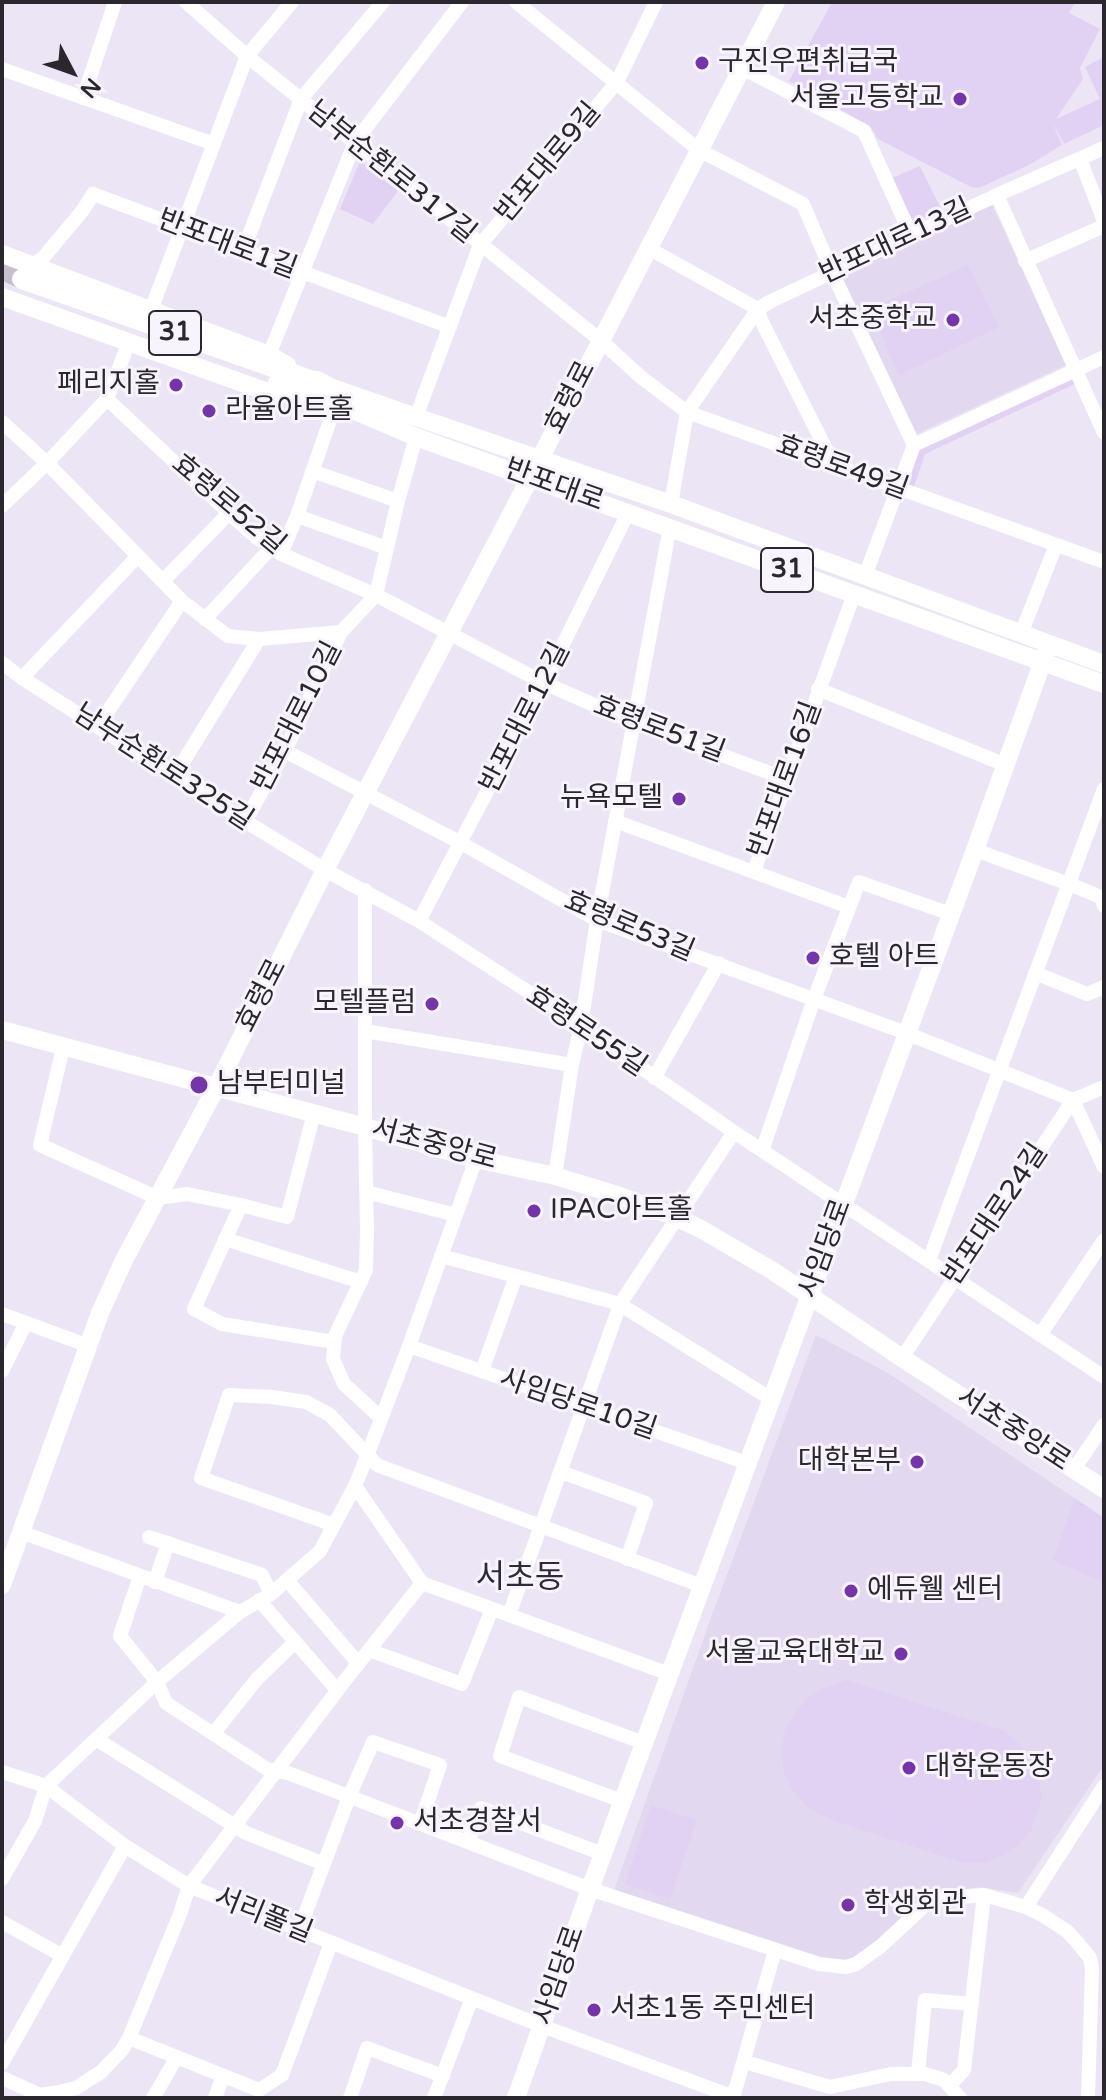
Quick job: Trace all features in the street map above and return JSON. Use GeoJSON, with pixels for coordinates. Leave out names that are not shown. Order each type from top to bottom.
{"type":"FeatureCollection","features":[{"type":"Feature","properties":{"kind":"highway","name":"31"},"geometry":{"type":"LineString","coordinates":[[14,290],[326,395]]}},
{"type":"Feature","properties":{"kind":"main road","name":"효령로"},"geometry":{"type":"LineString","coordinates":[[2,1585],[100,1313],[124,1260],[216,1088],[325,870],[776,2]]}},
{"type":"Feature","properties":{"kind":"main road"},"geometry":{"type":"LineString","coordinates":[[2,247],[14,290]]}},
{"type":"Feature","properties":{"kind":"main road","name":"반포대로"},"geometry":{"type":"LineString","coordinates":[[2,254],[14,290],[129,342],[265,391],[326,395],[416,417],[671,504],[1104,664]]}},
{"type":"Feature","properties":{"kind":"main road","name":"반포대로"},"geometry":{"type":"LineString","coordinates":[[14,290],[151,310],[269,355],[326,395],[416,437],[1104,684]]}},
{"type":"Feature","properties":{"kind":"main road","name":"사임당로"},"geometry":{"type":"LineString","coordinates":[[516,2098],[622,1801],[1049,644]]}},
{"type":"Feature","properties":{"kind":"main road","name":"서초중앙로"},"geometry":{"type":"LineString","coordinates":[[2,1030],[476,1159],[555,1176],[678,1218],[773,1271],[1104,1489]]}},
{"type":"Feature","properties":{"kind":"street"},"geometry":{"type":"LineString","coordinates":[[83,98],[115,2]]}},
{"type":"Feature","properties":{"kind":"street","name":"남부순환로317길"},"geometry":{"type":"LineString","coordinates":[[186,2],[247,56],[600,340]]}},
{"type":"Feature","properties":{"kind":"street"},"geometry":{"type":"LineString","coordinates":[[151,310],[247,56],[292,2]]}},
{"type":"Feature","properties":{"kind":"street"},"geometry":{"type":"LineString","coordinates":[[243,251],[301,99],[383,2]]}},
{"type":"Feature","properties":{"kind":"street"},"geometry":{"type":"LineString","coordinates":[[269,355],[355,142],[462,2]]}},
{"type":"Feature","properties":{"kind":"street","name":"반포대로9길"},"geometry":{"type":"LineString","coordinates":[[416,417],[480,245],[617,82],[656,2]]}},
{"type":"Feature","properties":{"kind":"street"},"geometry":{"type":"LineString","coordinates":[[526,5],[699,150],[803,204],[914,445],[865,576]]}},
{"type":"Feature","properties":{"kind":"street"},"geometry":{"type":"LineString","coordinates":[[742,68],[864,131],[911,235]]}},
{"type":"Feature","properties":{"kind":"street"},"geometry":{"type":"LineString","coordinates":[[2,69],[214,144]]}},
{"type":"Feature","properties":{"kind":"street","name":"반포대로13길"},"geometry":{"type":"LineString","coordinates":[[671,504],[687,412],[758,309],[911,235],[1104,148]]}},
{"type":"Feature","properties":{"kind":"street"},"geometry":{"type":"LineString","coordinates":[[1025,261],[1104,224],[1080,159]]}},
{"type":"Feature","properties":{"kind":"street","name":"반포대로1길"},"geometry":{"type":"LineString","coordinates":[[14,290],[83,210],[93,194],[450,327]]}},
{"type":"Feature","properties":{"kind":"street"},"geometry":{"type":"LineString","coordinates":[[997,195],[1104,433]]}},
{"type":"Feature","properties":{"kind":"street"},"geometry":{"type":"LineString","coordinates":[[648,248],[758,309],[834,465]]}},
{"type":"Feature","properties":{"kind":"street","name":"효령로49길"},"geometry":{"type":"LineString","coordinates":[[600,340],[642,378],[687,412],[1104,562]]}},
{"type":"Feature","properties":{"kind":"street"},"geometry":{"type":"LineString","coordinates":[[2,506],[107,399],[129,342]]}},
{"type":"Feature","properties":{"kind":"street"},"geometry":{"type":"LineString","coordinates":[[914,445],[1104,357]]}},
{"type":"Feature","properties":{"kind":"street"},"geometry":{"type":"LineString","coordinates":[[205,619],[276,551],[297,516],[312,471],[326,395]]}},
{"type":"Feature","properties":{"kind":"street","name":"효령로52길"},"geometry":{"type":"LineString","coordinates":[[107,399],[229,513],[276,551],[376,595],[448,633]]}},
{"type":"Feature","properties":{"kind":"street"},"geometry":{"type":"LineString","coordinates":[[2,422],[47,463],[182,601],[228,636],[259,639],[341,632]]}},
{"type":"Feature","properties":{"kind":"street"},"geometry":{"type":"LineString","coordinates":[[376,595],[416,437]]}},
{"type":"Feature","properties":{"kind":"street"},"geometry":{"type":"LineString","coordinates":[[312,471],[398,501]]}},
{"type":"Feature","properties":{"kind":"street"},"geometry":{"type":"LineString","coordinates":[[163,581],[229,513]]}},
{"type":"Feature","properties":{"kind":"street","name":"반포대로12길"},"geometry":{"type":"LineString","coordinates":[[419,921],[544,683],[628,513]]}},
{"type":"Feature","properties":{"kind":"street"},"geometry":{"type":"LineString","coordinates":[[297,516],[387,548]]}},
{"type":"Feature","properties":{"kind":"street"},"geometry":{"type":"LineString","coordinates":[[555,1176],[597,920],[670,527]]}},
{"type":"Feature","properties":{"kind":"street"},"geometry":{"type":"LineString","coordinates":[[1021,634],[1056,545]]}},
{"type":"Feature","properties":{"kind":"street"},"geometry":{"type":"LineString","coordinates":[[22,678],[137,557]]}},
{"type":"Feature","properties":{"kind":"street","name":"반포대로16길"},"geometry":{"type":"LineString","coordinates":[[849,907],[754,871],[854,594]]}},
{"type":"Feature","properties":{"kind":"street","name":"반포대로10길"},"geometry":{"type":"LineString","coordinates":[[245,821],[285,751],[341,632],[376,595]]}},
{"type":"Feature","properties":{"kind":"street"},"geometry":{"type":"LineString","coordinates":[[98,726],[182,601]]}},
{"type":"Feature","properties":{"kind":"street","name":"효령로51길"},"geometry":{"type":"LineString","coordinates":[[448,633],[544,683],[633,722],[786,779]]}},
{"type":"Feature","properties":{"kind":"street"},"geometry":{"type":"LineString","coordinates":[[175,775],[259,639]]}},
{"type":"Feature","properties":{"kind":"street","name":"남부순환로325길"},"geometry":{"type":"LineString","coordinates":[[2,663],[325,870]]}},
{"type":"Feature","properties":{"kind":"street"},"geometry":{"type":"LineString","coordinates":[[818,689],[1006,765]]}},
{"type":"Feature","properties":{"kind":"street"},"geometry":{"type":"LineString","coordinates":[[285,751],[365,793]]}},
{"type":"Feature","properties":{"kind":"street"},"geometry":{"type":"LineString","coordinates":[[929,1260],[1104,792]]}},
{"type":"Feature","properties":{"kind":"street","name":"효령로53길"},"geometry":{"type":"LineString","coordinates":[[365,793],[597,920],[906,1033],[1073,1100]]}},
{"type":"Feature","properties":{"kind":"street"},"geometry":{"type":"LineString","coordinates":[[615,821],[754,871]]}},
{"type":"Feature","properties":{"kind":"street"},"geometry":{"type":"LineString","coordinates":[[975,850],[1101,897],[1104,906]]}},
{"type":"Feature","properties":{"kind":"street","name":"효령로55길"},"geometry":{"type":"LineString","coordinates":[[325,870],[419,921],[581,1026],[762,1151],[1104,1377]]}},
{"type":"Feature","properties":{"kind":"street"},"geometry":{"type":"LineString","coordinates":[[762,1151],[814,999],[859,882],[951,914]]}},
{"type":"Feature","properties":{"kind":"street"},"geometry":{"type":"LineString","coordinates":[[365,890],[366,1270],[335,1336],[333,1359],[344,1384],[381,1418]]}},
{"type":"Feature","properties":{"kind":"street"},"geometry":{"type":"LineString","coordinates":[[654,1078],[719,963]]}},
{"type":"Feature","properties":{"kind":"street"},"geometry":{"type":"LineString","coordinates":[[1035,973],[1087,994],[1104,987]]}},
{"type":"Feature","properties":{"kind":"street"},"geometry":{"type":"LineString","coordinates":[[365,1031],[572,1065]]}},
{"type":"Feature","properties":{"kind":"street"},"geometry":{"type":"LineString","coordinates":[[63,1048],[40,1145],[158,1198],[187,1194],[287,1217],[314,1113]]}},
{"type":"Feature","properties":{"kind":"street"},"geometry":{"type":"LineString","coordinates":[[1104,1087],[1073,1100],[1104,1167]]}},
{"type":"Feature","properties":{"kind":"street","name":"반포대로24길"},"geometry":{"type":"LineString","coordinates":[[902,1358],[1073,1100]]}},
{"type":"Feature","properties":{"kind":"street"},"geometry":{"type":"LineString","coordinates":[[509,1615],[621,1306],[734,1132]]}},
{"type":"Feature","properties":{"kind":"street"},"geometry":{"type":"LineString","coordinates":[[2,1879],[35,1821],[46,1786],[157,1682],[240,1612],[265,1597],[320,1551],[355,1486],[367,1456],[476,1159]]}},
{"type":"Feature","properties":{"kind":"street"},"geometry":{"type":"LineString","coordinates":[[366,1192],[456,1215]]}},
{"type":"Feature","properties":{"kind":"street"},"geometry":{"type":"LineString","coordinates":[[241,1205],[194,1309],[222,1324],[334,1342]]}},
{"type":"Feature","properties":{"kind":"street"},"geometry":{"type":"LineString","coordinates":[[225,1239],[361,1282]]}},
{"type":"Feature","properties":{"kind":"street"},"geometry":{"type":"LineString","coordinates":[[1040,1335],[1104,1240]]}},
{"type":"Feature","properties":{"kind":"street"},"geometry":{"type":"LineString","coordinates":[[441,1256],[621,1306],[771,1399]]}},
{"type":"Feature","properties":{"kind":"street"},"geometry":{"type":"LineString","coordinates":[[482,1371],[516,1276]]}},
{"type":"Feature","properties":{"kind":"street"},"geometry":{"type":"LineString","coordinates":[[2,1314],[89,1346]]}},
{"type":"Feature","properties":{"kind":"street"},"geometry":{"type":"LineString","coordinates":[[2,1371],[26,1323]]}},
{"type":"Feature","properties":{"kind":"street","name":"사임당로10길"},"geometry":{"type":"LineString","coordinates":[[409,1346],[747,1463]]}},
{"type":"Feature","properties":{"kind":"street"},"geometry":{"type":"LineString","coordinates":[[334,1525],[201,1478],[229,1395],[306,1402],[330,1415],[377,1465],[702,1586]]}},
{"type":"Feature","properties":{"kind":"street"},"geometry":{"type":"LineString","coordinates":[[1074,1469],[1104,1425]]}},
{"type":"Feature","properties":{"kind":"street"},"geometry":{"type":"LineString","coordinates":[[561,1472],[646,1503],[627,1559]]}},
{"type":"Feature","properties":{"kind":"street"},"geometry":{"type":"LineString","coordinates":[[355,1486],[422,1583],[669,1674]]}},
{"type":"Feature","properties":{"kind":"street"},"geometry":{"type":"LineString","coordinates":[[21,1532],[240,1612]]}},
{"type":"Feature","properties":{"kind":"street"},"geometry":{"type":"LineString","coordinates":[[149,1537],[262,1575],[265,1597],[295,1642],[337,1690]]}},
{"type":"Feature","properties":{"kind":"street"},"geometry":{"type":"LineString","coordinates":[[168,1543],[120,1636],[157,1682],[166,1703],[267,1769],[288,1773],[590,1889],[819,1964],[852,1966],[881,1946],[928,1903],[945,1898],[984,1895],[1026,1907],[1068,1932],[1097,1958],[1092,1968],[1088,2098]]}},
{"type":"Feature","properties":{"kind":"street"},"geometry":{"type":"LineString","coordinates":[[287,1580],[358,1663]]}},
{"type":"Feature","properties":{"kind":"street"},"geometry":{"type":"LineString","coordinates":[[2,2078],[40,2095],[53,2096],[76,2088],[101,2072],[122,2050],[189,1886],[422,1583]]}},
{"type":"Feature","properties":{"kind":"street"},"geometry":{"type":"LineString","coordinates":[[369,1650],[462,1684],[492,1609]]}},
{"type":"Feature","properties":{"kind":"street"},"geometry":{"type":"LineString","coordinates":[[213,1734],[257,1679],[295,1642]]}},
{"type":"Feature","properties":{"kind":"street"},"geometry":{"type":"LineString","coordinates":[[622,1801],[500,1756],[519,1697],[644,1743]]}},
{"type":"Feature","properties":{"kind":"street"},"geometry":{"type":"LineString","coordinates":[[96,1739],[246,1833],[324,1864]]}},
{"type":"Feature","properties":{"kind":"street"},"geometry":{"type":"LineString","coordinates":[[299,1930],[373,1742],[440,1765],[420,1824]]}},
{"type":"Feature","properties":{"kind":"street","name":"서리풀길"},"geometry":{"type":"LineString","coordinates":[[2,1772],[46,1786],[125,1846],[189,1886],[542,2026],[733,2097]]}},
{"type":"Feature","properties":{"kind":"street"},"geometry":{"type":"LineString","coordinates":[[1026,1907],[1104,1786]]}},
{"type":"Feature","properties":{"kind":"street"},"geometry":{"type":"LineString","coordinates":[[468,1842],[481,1808],[603,1854]]}},
{"type":"Feature","properties":{"kind":"street"},"geometry":{"type":"LineString","coordinates":[[2,2063],[125,1846]]}},
{"type":"Feature","properties":{"kind":"street"},"geometry":{"type":"LineString","coordinates":[[950,2085],[964,2070],[984,1895]]}},
{"type":"Feature","properties":{"kind":"street"},"geometry":{"type":"LineString","coordinates":[[2,1922],[63,1956]]}},
{"type":"Feature","properties":{"kind":"street"},"geometry":{"type":"LineString","coordinates":[[129,2038],[260,2094],[282,2075],[331,1943]]}},
{"type":"Feature","properties":{"kind":"street"},"geometry":{"type":"LineString","coordinates":[[733,2097],[775,1950]]}},
{"type":"Feature","properties":{"kind":"street"},"geometry":{"type":"LineString","coordinates":[[434,2098],[472,1998]]}},
{"type":"Feature","properties":{"kind":"street"},"geometry":{"type":"LineString","coordinates":[[918,2073],[925,2000],[972,2004]]}},
{"type":"Feature","properties":{"kind":"street"},"geometry":{"type":"LineString","coordinates":[[350,2098],[367,2048],[443,2076]]}},
{"type":"Feature","properties":{"kind":"street"},"geometry":{"type":"LineString","coordinates":[[153,2098],[177,2057]]}},
{"type":"Feature","properties":{"kind":"street"},"geometry":{"type":"LineString","coordinates":[[745,2062],[828,2093],[891,2074],[918,2073],[937,2077],[950,2085],[960,2098]]}},
{"type":"Feature","properties":{"kind":"street"},"geometry":{"type":"LineString","coordinates":[[215,2098],[223,2076]]}},
{"type":"Feature","properties":{"kind":"shaded area","name":"서울고등학교"},"geometry":{"type":"Polygon","coordinates":[[[832,2],[1075,2],[1069,13],[1100,29],[1080,68],[1083,79],[1056,119],[1100,99],[1085,67],[1104,57],[1104,125],[1064,144],[1053,123],[1062,145],[1027,166],[979,188],[971,187],[878,139],[870,126],[789,81],[832,2]]]}},
{"type":"Feature","properties":{"kind":"shaded area"},"geometry":{"type":"Polygon","coordinates":[[[360,161],[398,191],[373,224],[340,209],[360,161]]]}},
{"type":"Feature","properties":{"kind":"shaded area"},"geometry":{"type":"Polygon","coordinates":[[[920,166],[941,209],[909,224],[890,179],[920,166]]]}},
{"type":"Feature","properties":{"kind":"shaded area","name":"서초중학교"},"geometry":{"type":"Polygon","coordinates":[[[992,205],[1066,365],[914,435],[841,275],[992,205]]]}},
{"type":"Feature","properties":{"kind":"shaded area"},"geometry":{"type":"Polygon","coordinates":[[[968,265],[999,327],[899,375],[870,309],[968,265]]]}},
{"type":"Feature","properties":{"kind":"shaded area"},"geometry":{"type":"Polygon","coordinates":[[[1072,377],[1075,384],[925,454],[914,487],[908,485],[920,447],[1072,377]]]}},
{"type":"Feature","properties":{"kind":"shaded area","name":"서울교육대학교"},"geometry":{"type":"Polygon","coordinates":[[[816,1335],[888,1373],[1104,1518],[1104,1765],[1018,1893],[981,1887],[945,1892],[859,1957],[837,1962],[614,1890],[816,1335]]]}},
{"type":"Feature","properties":{"kind":"shaded area"},"geometry":{"type":"Polygon","coordinates":[[[1075,1498],[1104,1518],[1104,1583],[1053,1560],[1075,1498]]]}},
{"type":"Feature","properties":{"kind":"shaded area","name":"대학운동장"},"geometry":{"type":"Polygon","coordinates":[[[846,1680],[1005,1731],[1033,1763],[1039,1780],[1042,1798],[1031,1831],[1002,1856],[983,1863],[960,1862],[829,1819],[809,1808],[794,1792],[784,1773],[781,1752],[785,1730],[809,1697],[846,1680]]]}},
{"type":"Feature","properties":{"kind":"shaded area"},"geometry":{"type":"Polygon","coordinates":[[[651,1805],[697,1820],[670,1899],[625,1884],[651,1805]]]}},
{"type":"Feature","properties":{"kind":"tunnel"},"geometry":{"type":"LineString","coordinates":[[2,269],[22,279]]}},
{"type":"Feature","properties":{"kind":"place","name":"구진우편취급국"},"geometry":{"type":"Point","coordinates":[702,63]}},
{"type":"Feature","properties":{"kind":"place","name":"서울고등학교"},"geometry":{"type":"Point","coordinates":[960,99]}},
{"type":"Feature","properties":{"kind":"place","name":"서초중학교"},"geometry":{"type":"Point","coordinates":[953,320]}},
{"type":"Feature","properties":{"kind":"place","name":"페리지홀"},"geometry":{"type":"Point","coordinates":[176,385]}},
{"type":"Feature","properties":{"kind":"place","name":"라율아트홀"},"geometry":{"type":"Point","coordinates":[209,411]}},
{"type":"Feature","properties":{"kind":"place","name":"뉴욕모텔"},"geometry":{"type":"Point","coordinates":[679,799]}},
{"type":"Feature","properties":{"kind":"place","name":"호텔 아트"},"geometry":{"type":"Point","coordinates":[813,958]}},
{"type":"Feature","properties":{"kind":"place","name":"모텔플럼"},"geometry":{"type":"Point","coordinates":[432,1004]}},
{"type":"Feature","properties":{"kind":"place","name":"남부터미널"},"geometry":{"type":"Point","coordinates":[199,1085]}},
{"type":"Feature","properties":{"kind":"place","name":"IPAC아트홀"},"geometry":{"type":"Point","coordinates":[534,1211]}},
{"type":"Feature","properties":{"kind":"place","name":"대학본부"},"geometry":{"type":"Point","coordinates":[917,1462]}},
{"type":"Feature","properties":{"kind":"place","name":"에듀웰 센터"},"geometry":{"type":"Point","coordinates":[851,1591]}},
{"type":"Feature","properties":{"kind":"place","name":"서울교육대학교"},"geometry":{"type":"Point","coordinates":[901,1654]}},
{"type":"Feature","properties":{"kind":"place","name":"대학운동장"},"geometry":{"type":"Point","coordinates":[909,1768]}},
{"type":"Feature","properties":{"kind":"place","name":"서초경찰서"},"geometry":{"type":"Point","coordinates":[397,1823]}},
{"type":"Feature","properties":{"kind":"place","name":"학생회관"},"geometry":{"type":"Point","coordinates":[848,1905]}},
{"type":"Feature","properties":{"kind":"place","name":"서초1동 주민센터"},"geometry":{"type":"Point","coordinates":[594,2010]}},
{"type":"Feature","properties":{"kind":"district","name":"서초동"},"geometry":{"type":"Point","coordinates":[520,1579]}}]}
